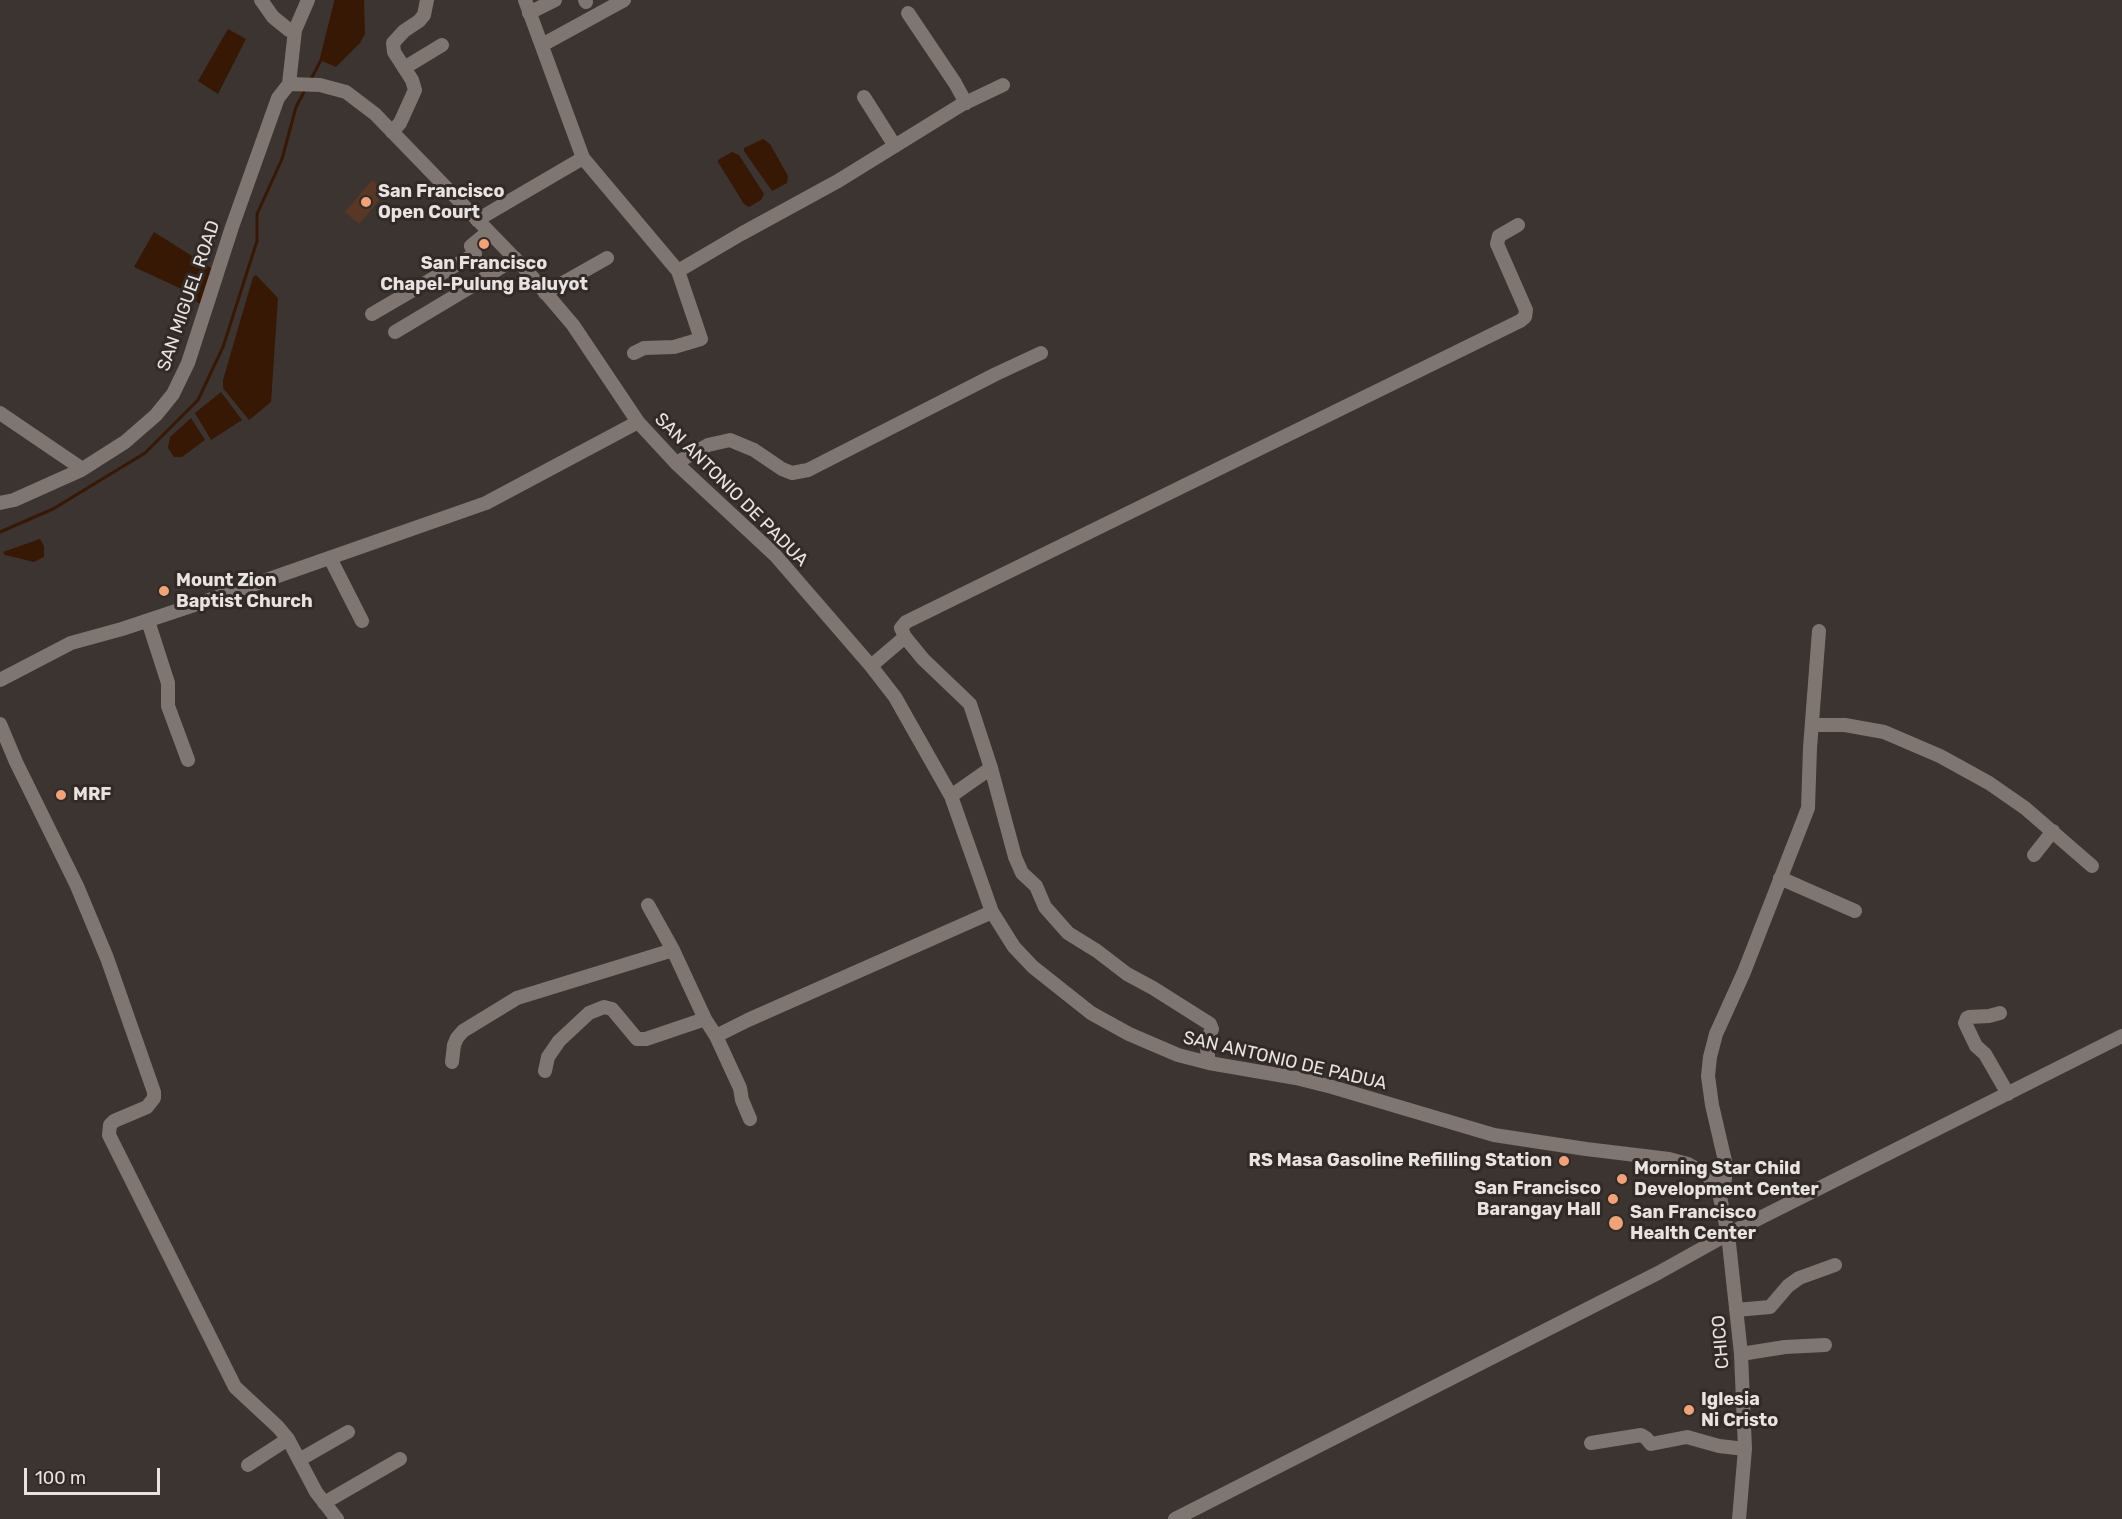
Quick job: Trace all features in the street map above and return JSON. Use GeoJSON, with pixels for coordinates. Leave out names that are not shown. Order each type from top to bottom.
{"type":"FeatureCollection","features":[{"type":"Feature","properties":{"kind":"street"},"geometry":{"type":"LineString","coordinates":[[261,0],[273,17],[289,30],[296,30]]}},
{"type":"Feature","properties":{"kind":"street"},"geometry":{"type":"LineString","coordinates":[[294,84],[296,30],[308,0]]}},
{"type":"Feature","properties":{"kind":"street"},"geometry":{"type":"LineString","coordinates":[[392,132],[400,123],[415,90],[412,80],[394,52],[393,43],[424,15],[427,0]]}},
{"type":"Feature","properties":{"kind":"street"},"geometry":{"type":"LineString","coordinates":[[555,0],[527,6],[583,158],[678,271],[701,339],[674,347],[644,348],[634,353]]}},
{"type":"Feature","properties":{"kind":"street"},"geometry":{"type":"LineString","coordinates":[[542,45],[624,0]]}},
{"type":"Feature","properties":{"kind":"street"},"geometry":{"type":"LineString","coordinates":[[908,13],[966,103]]}},
{"type":"Feature","properties":{"kind":"street"},"geometry":{"type":"LineString","coordinates":[[405,68],[442,45]]}},
{"type":"Feature","properties":{"kind":"street","name":"SAN ANTONIO DE PADUA"},"geometry":{"type":"LineString","coordinates":[[294,84],[320,85],[346,92],[375,114],[514,258],[573,325],[638,422],[676,463],[775,555],[871,666],[895,697],[951,796],[992,912],[1014,947],[1033,967],[1091,1013],[1129,1034],[1178,1055],[1332,1087],[1494,1136],[1669,1159],[1700,1170],[1718,1188]]}},
{"type":"Feature","properties":{"kind":"street","name":"SAN MIGUEL ROAD"},"geometry":{"type":"LineString","coordinates":[[0,503],[14,500],[90,464],[125,442],[156,415],[173,394],[188,363],[232,227],[278,98],[294,84]]}},
{"type":"Feature","properties":{"kind":"street"},"geometry":{"type":"LineString","coordinates":[[678,271],[838,181],[966,103],[1003,86]]}},
{"type":"Feature","properties":{"kind":"street"},"geometry":{"type":"LineString","coordinates":[[864,97],[895,146]]}},
{"type":"Feature","properties":{"kind":"street"},"geometry":{"type":"LineString","coordinates":[[477,220],[583,158]]}},
{"type":"Feature","properties":{"kind":"street"},"geometry":{"type":"LineString","coordinates":[[1209,1063],[1206,1042],[1212,1029],[1210,1024],[1154,988],[1126,974],[1097,951],[1068,933],[1045,907],[1034,883],[1022,873],[1015,857],[991,768],[970,704],[923,659],[905,637],[901,628],[906,622],[1520,321],[1527,313],[1497,244],[1499,237],[1518,225]]}},
{"type":"Feature","properties":{"kind":"street"},"geometry":{"type":"LineString","coordinates":[[372,315],[475,254],[471,246],[488,232]]}},
{"type":"Feature","properties":{"kind":"street"},"geometry":{"type":"LineString","coordinates":[[395,332],[514,258]]}},
{"type":"Feature","properties":{"kind":"street"},"geometry":{"type":"LineString","coordinates":[[545,293],[607,258]]}},
{"type":"Feature","properties":{"kind":"street"},"geometry":{"type":"LineString","coordinates":[[676,463],[708,445],[730,440],[754,450],[792,473],[808,470],[1041,353]]}},
{"type":"Feature","properties":{"kind":"street"},"geometry":{"type":"LineString","coordinates":[[0,413],[78,466]]}},
{"type":"Feature","properties":{"kind":"street"},"geometry":{"type":"LineString","coordinates":[[0,680],[71,643],[148,621],[486,503],[638,422]]}},
{"type":"Feature","properties":{"kind":"street"},"geometry":{"type":"LineString","coordinates":[[330,558],[362,621]]}},
{"type":"Feature","properties":{"kind":"street"},"geometry":{"type":"LineString","coordinates":[[148,621],[168,683],[168,706],[188,760]]}},
{"type":"Feature","properties":{"kind":"street"},"geometry":{"type":"LineString","coordinates":[[1728,1234],[1718,1188],[1725,1179],[1725,1161],[1712,1105],[1708,1076],[1710,1057],[1716,1034],[1744,972],[1808,808],[1819,631]]}},
{"type":"Feature","properties":{"kind":"street"},"geometry":{"type":"LineString","coordinates":[[871,666],[905,637]]}},
{"type":"Feature","properties":{"kind":"street"},"geometry":{"type":"LineString","coordinates":[[0,724],[107,958],[154,1092],[154,1098],[147,1107],[114,1121],[110,1125],[110,1135],[235,1387],[288,1439],[309,1481],[337,1519]]}},
{"type":"Feature","properties":{"kind":"street"},"geometry":{"type":"LineString","coordinates":[[1812,725],[1845,725],[1884,732],[1941,756],[1989,783],[2025,808],[2092,866]]}},
{"type":"Feature","properties":{"kind":"street"},"geometry":{"type":"LineString","coordinates":[[951,796],[991,768]]}},
{"type":"Feature","properties":{"kind":"street"},"geometry":{"type":"LineString","coordinates":[[2034,855],[2053,831]]}},
{"type":"Feature","properties":{"kind":"street"},"geometry":{"type":"LineString","coordinates":[[1780,878],[1855,910]]}},
{"type":"Feature","properties":{"kind":"street"},"geometry":{"type":"LineString","coordinates":[[648,905],[673,950],[705,1019],[716,1036],[740,1088],[750,1119]]}},
{"type":"Feature","properties":{"kind":"street"},"geometry":{"type":"LineString","coordinates":[[716,1036],[992,912]]}},
{"type":"Feature","properties":{"kind":"street"},"geometry":{"type":"LineString","coordinates":[[452,1062],[454,1045],[463,1031],[518,998],[673,950]]}},
{"type":"Feature","properties":{"kind":"street"},"geometry":{"type":"LineString","coordinates":[[545,1071],[553,1047],[580,1020],[603,1007],[612,1010],[634,1037],[641,1040],[705,1019]]}},
{"type":"Feature","properties":{"kind":"street"},"geometry":{"type":"LineString","coordinates":[[2000,1013],[1969,1017],[1966,1018],[1965,1023],[1976,1046],[1984,1054],[2008,1094]]}},
{"type":"Feature","properties":{"kind":"street"},"geometry":{"type":"LineString","coordinates":[[1175,1519],[1658,1273],[1728,1234],[2122,1036]]}},
{"type":"Feature","properties":{"kind":"street","name":"CHICO"},"geometry":{"type":"LineString","coordinates":[[1728,1234],[1741,1354],[1745,1449],[1739,1519]]}},
{"type":"Feature","properties":{"kind":"street"},"geometry":{"type":"LineString","coordinates":[[1736,1310],[1770,1308],[1788,1286],[1799,1278],[1835,1265]]}},
{"type":"Feature","properties":{"kind":"street"},"geometry":{"type":"LineString","coordinates":[[1741,1354],[1785,1347],[1825,1345]]}},
{"type":"Feature","properties":{"kind":"street"},"geometry":{"type":"LineString","coordinates":[[299,1460],[348,1432]]}},
{"type":"Feature","properties":{"kind":"street"},"geometry":{"type":"LineString","coordinates":[[1591,1443],[1641,1436],[1651,1444],[1688,1437],[1719,1446],[1745,1449]]}},
{"type":"Feature","properties":{"kind":"street"},"geometry":{"type":"LineString","coordinates":[[248,1465],[288,1439]]}},
{"type":"Feature","properties":{"kind":"street"},"geometry":{"type":"LineString","coordinates":[[324,1503],[368,1475],[400,1459]]}},
{"type":"Feature","properties":{"kind":"shaded area"},"geometry":{"type":"Polygon","coordinates":[[[337,0],[364,0],[365,34],[360,43],[336,67],[322,61],[337,0]]]}},
{"type":"Feature","properties":{"kind":"shaded area"},"geometry":{"type":"Polygon","coordinates":[[[228,29],[246,39],[218,94],[198,81],[228,29]]]}},
{"type":"Feature","properties":{"kind":"shaded area"},"geometry":{"type":"Polygon","coordinates":[[[763,139],[770,144],[788,176],[787,183],[772,191],[744,151],[744,148],[763,139]]]}},
{"type":"Feature","properties":{"kind":"shaded area"},"geometry":{"type":"Polygon","coordinates":[[[732,152],[739,155],[764,194],[761,200],[749,207],[744,204],[718,162],[732,152]]]}},
{"type":"Feature","properties":{"kind":"shaded area","name":"San Francisco Open Court"},"geometry":{"type":"Polygon","coordinates":[[[372,180],[386,192],[359,224],[345,212],[372,180]]]}},
{"type":"Feature","properties":{"kind":"shaded area"},"geometry":{"type":"Polygon","coordinates":[[[154,232],[214,270],[203,305],[187,297],[188,292],[134,267],[154,232]]]}},
{"type":"Feature","properties":{"kind":"shaded area"},"geometry":{"type":"Polygon","coordinates":[[[256,275],[278,298],[271,402],[249,420],[223,388],[223,380],[253,277],[256,275]]]}},
{"type":"Feature","properties":{"kind":"shaded area"},"geometry":{"type":"Polygon","coordinates":[[[221,392],[242,420],[211,440],[195,413],[221,392]]]}},
{"type":"Feature","properties":{"kind":"shaded area"},"geometry":{"type":"Polygon","coordinates":[[[191,418],[205,440],[182,457],[174,457],[168,448],[170,437],[191,418]]]}},
{"type":"Feature","properties":{"kind":"shaded area"},"geometry":{"type":"Polygon","coordinates":[[[40,539],[44,546],[44,557],[34,562],[5,555],[3,552],[40,539]]]}},
{"type":"Feature","properties":{"kind":"waterway"},"geometry":{"type":"LineString","coordinates":[[310,81],[321,60],[336,0]]}},
{"type":"Feature","properties":{"kind":"waterway"},"geometry":{"type":"LineString","coordinates":[[0,532],[53,509],[145,453],[198,400],[223,347],[257,241],[257,214],[282,159],[296,107],[305,90]]}},
{"type":"Feature","properties":{"kind":"place","name":"San Francisco Open Court"},"geometry":{"type":"Point","coordinates":[366,202]}},
{"type":"Feature","properties":{"kind":"place","name":"San Francisco Chapel-Pulung Baluyot"},"geometry":{"type":"Point","coordinates":[484,244]}},
{"type":"Feature","properties":{"kind":"place","name":"Mount Zion Baptist Church"},"geometry":{"type":"Point","coordinates":[164,591]}},
{"type":"Feature","properties":{"kind":"place","name":"MRF"},"geometry":{"type":"Point","coordinates":[61,795]}},
{"type":"Feature","properties":{"kind":"place","name":"RS Masa Gasoline Refilling Station"},"geometry":{"type":"Point","coordinates":[1564,1161]}},
{"type":"Feature","properties":{"kind":"place","name":"Morning Star Child Development Center"},"geometry":{"type":"Point","coordinates":[1622,1179]}},
{"type":"Feature","properties":{"kind":"place","name":"San Francisco Barangay Hall"},"geometry":{"type":"Point","coordinates":[1613,1199]}},
{"type":"Feature","properties":{"kind":"place","name":"San Francisco Health Center"},"geometry":{"type":"Point","coordinates":[1616,1223]}},
{"type":"Feature","properties":{"kind":"place","name":"Iglesia Ni Cristo"},"geometry":{"type":"Point","coordinates":[1689,1410]}}]}
